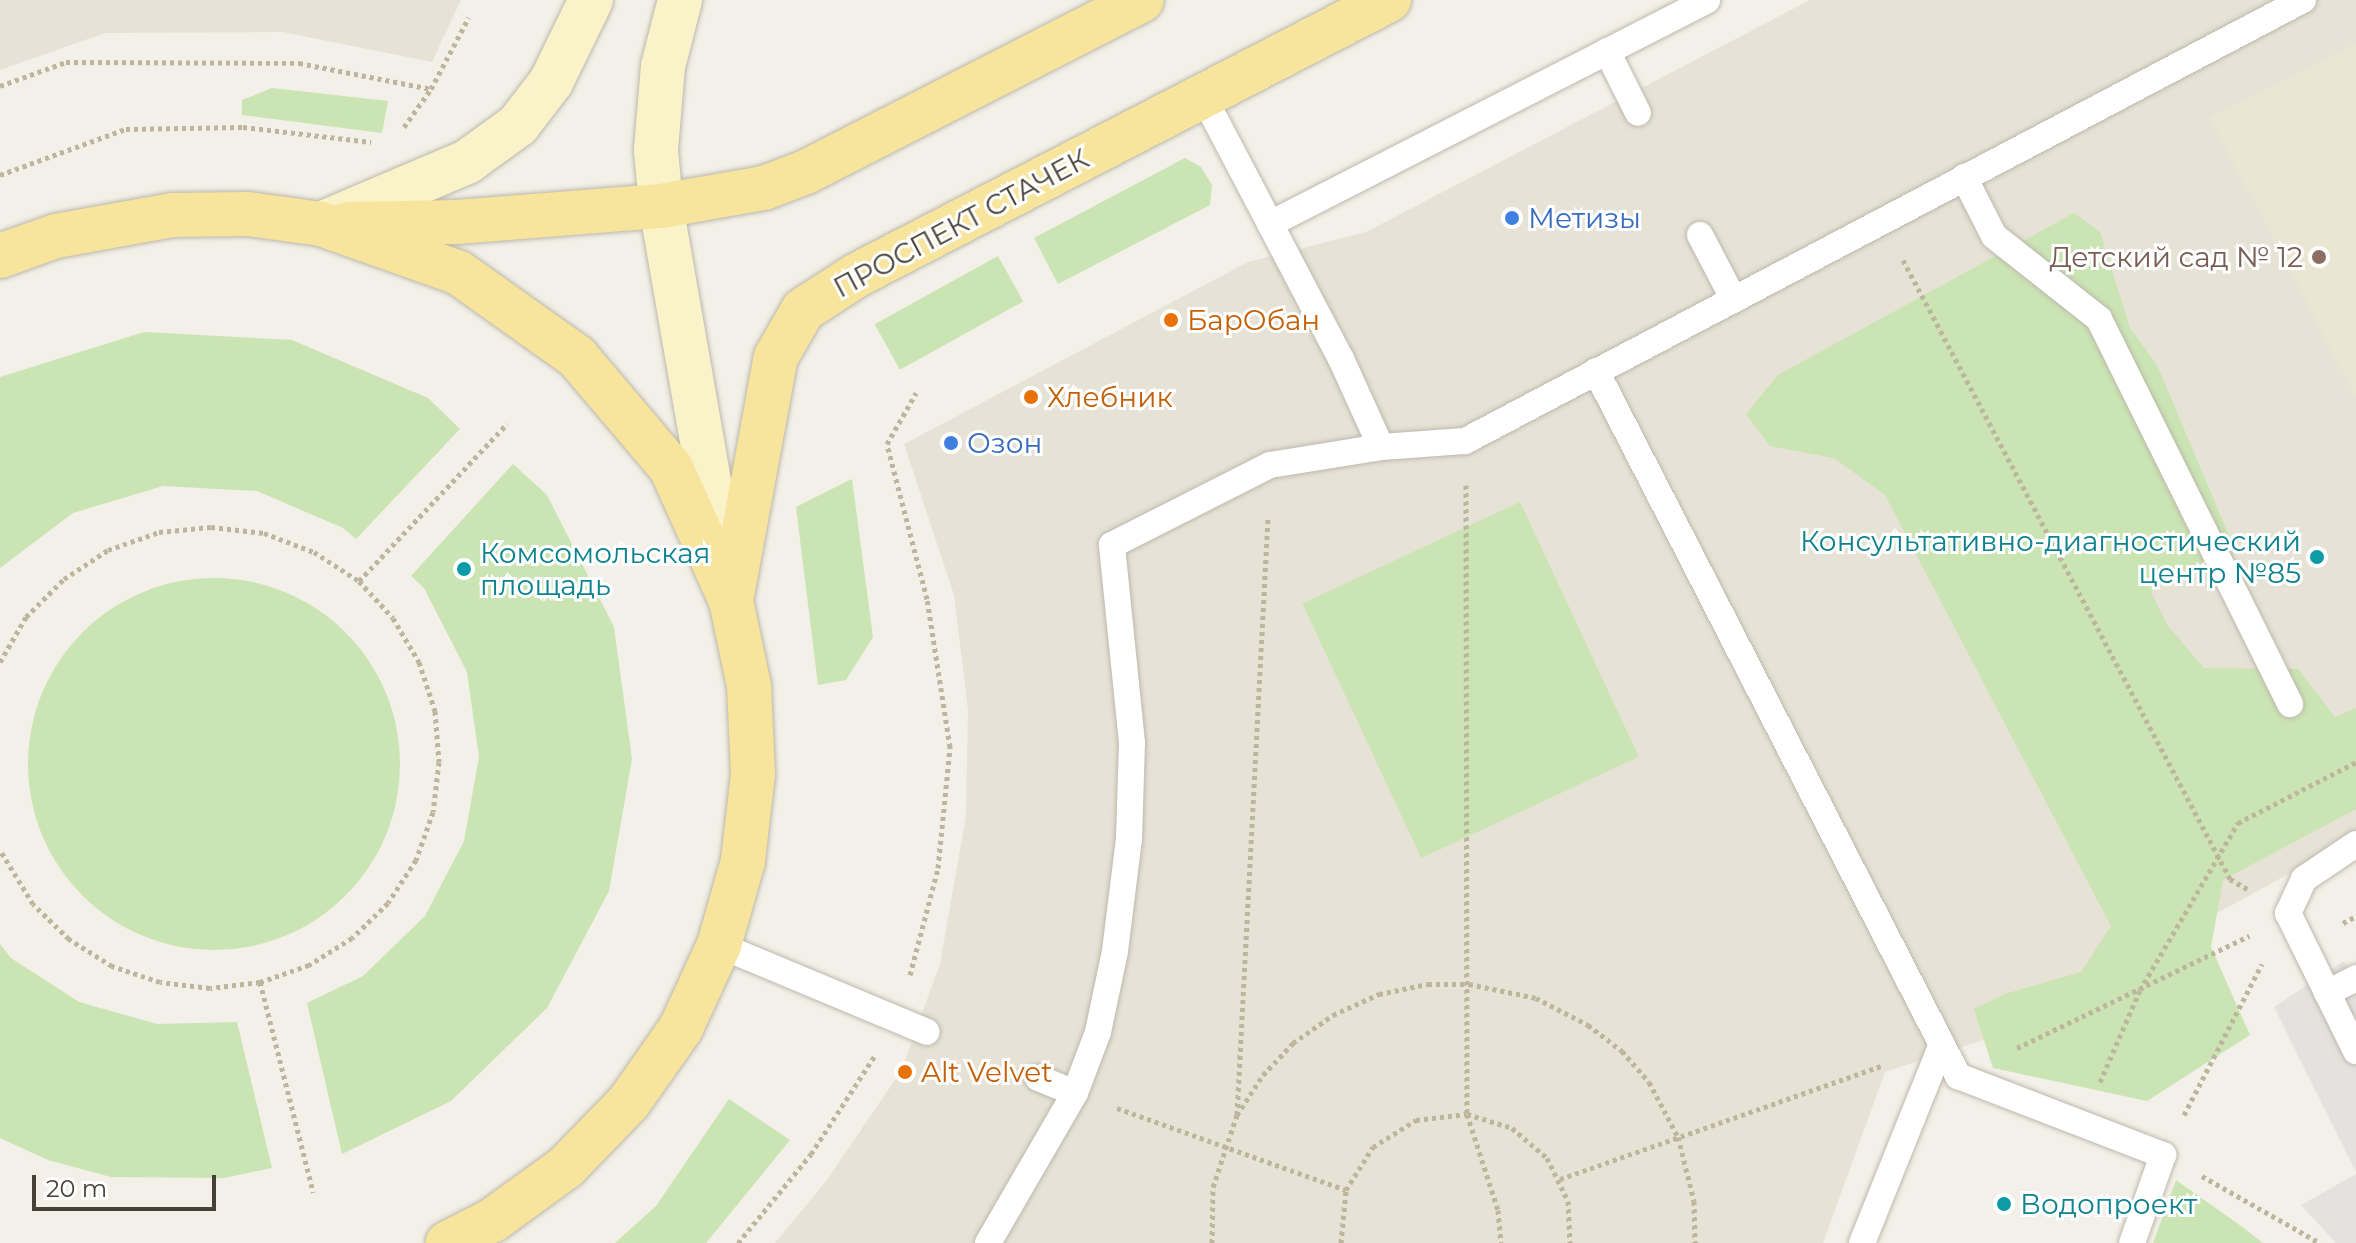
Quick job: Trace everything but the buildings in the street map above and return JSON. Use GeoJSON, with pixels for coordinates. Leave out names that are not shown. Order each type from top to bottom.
{"type":"FeatureCollection","features":[{"type":"Feature","properties":{"kind":"main road"},"geometry":{"type":"LineString","coordinates":[[0,256],[56,236],[173,215],[248,214],[321,224],[457,222],[661,206],[764,188],[806,172],[1142,0]]}},
{"type":"Feature","properties":{"kind":"main road","name":"ПРОСПЕКТ СТАЧЕК"},"geometry":{"type":"LineString","coordinates":[[731,601],[776,357],[803,310],[857,275],[1389,0]]}},
{"type":"Feature","properties":{"kind":"main road"},"geometry":{"type":"LineString","coordinates":[[321,224],[459,273],[577,357],[671,468],[731,601],[749,686],[753,774],[743,861],[719,945],[681,1028],[629,1102],[566,1167],[493,1220],[448,1243]]}},
{"type":"Feature","properties":{"kind":"street"},"geometry":{"type":"LineString","coordinates":[[321,224],[467,162],[518,125],[551,82],[591,0]]}},
{"type":"Feature","properties":{"kind":"street"},"geometry":{"type":"LineString","coordinates":[[680,0],[672,15],[658,104],[661,206],[731,601]]}},
{"type":"Feature","properties":{"kind":"lane"},"geometry":{"type":"LineString","coordinates":[[1270,224],[1707,0]]}},
{"type":"Feature","properties":{"kind":"lane"},"geometry":{"type":"LineString","coordinates":[[988,1243],[1075,1093],[1098,1032],[1129,838],[1132,743],[1112,545],[1270,465],[1381,447],[1465,441],[1964,177],[2264,8],[2303,0]]}},
{"type":"Feature","properties":{"kind":"lane"},"geometry":{"type":"LineString","coordinates":[[1607,51],[1638,113]]}},
{"type":"Feature","properties":{"kind":"lane"},"geometry":{"type":"LineString","coordinates":[[1203,96],[1381,447]]}},
{"type":"Feature","properties":{"kind":"lane"},"geometry":{"type":"LineString","coordinates":[[1964,177],[1994,236],[2099,319],[2290,704]]}},
{"type":"Feature","properties":{"kind":"lane"},"geometry":{"type":"LineString","coordinates":[[1700,235],[1734,300]]}},
{"type":"Feature","properties":{"kind":"lane"},"geometry":{"type":"LineString","coordinates":[[1596,371],[1958,1076],[2163,1155],[2132,1243]]}},
{"type":"Feature","properties":{"kind":"lane"},"geometry":{"type":"LineString","coordinates":[[2356,844],[2304,879],[2288,913],[2356,1051]]}},
{"type":"Feature","properties":{"kind":"lane"},"geometry":{"type":"LineString","coordinates":[[719,945],[927,1032]]}},
{"type":"Feature","properties":{"kind":"lane"},"geometry":{"type":"LineString","coordinates":[[2327,993],[2356,978]]}},
{"type":"Feature","properties":{"kind":"lane"},"geometry":{"type":"LineString","coordinates":[[1862,1243],[1942,1044]]}},
{"type":"Feature","properties":{"kind":"lane"},"geometry":{"type":"LineString","coordinates":[[1038,1078],[1075,1093]]}},
{"type":"Feature","properties":{"kind":"path"},"geometry":{"type":"LineString","coordinates":[[400,133],[431,89],[469,17]]}},
{"type":"Feature","properties":{"kind":"path"},"geometry":{"type":"LineString","coordinates":[[0,86],[66,62],[299,63],[431,89]]}},
{"type":"Feature","properties":{"kind":"path"},"geometry":{"type":"LineString","coordinates":[[0,175],[126,129],[243,127],[378,143]]}},
{"type":"Feature","properties":{"kind":"path"},"geometry":{"type":"LineString","coordinates":[[1882,221],[2230,879],[2288,913],[2163,1155],[2320,1243]]}},
{"type":"Feature","properties":{"kind":"path"},"geometry":{"type":"LineString","coordinates":[[738,1243],[811,1154],[882,1046],[918,956],[938,868],[950,747],[927,599],[887,444],[916,393]]}},
{"type":"Feature","properties":{"kind":"path"},"geometry":{"type":"LineString","coordinates":[[359,581],[507,424]]}},
{"type":"Feature","properties":{"kind":"path"},"geometry":{"type":"LineString","coordinates":[[1237,1115],[1270,465]]}},
{"type":"Feature","properties":{"kind":"path"},"geometry":{"type":"LineString","coordinates":[[1465,471],[1469,984],[1467,1114],[1498,1210],[1501,1243]]}},
{"type":"Feature","properties":{"kind":"path"},"geometry":{"type":"LineString","coordinates":[[0,662],[26,617],[64,579],[108,550],[159,532],[211,527],[264,533],[314,552],[359,581],[393,618],[413,651],[435,711],[439,762],[433,812],[416,860],[388,903],[352,938],[309,965],[260,982],[185,985],[112,966],[69,939],[33,904],[0,850]]}},
{"type":"Feature","properties":{"kind":"path"},"geometry":{"type":"LineString","coordinates":[[2082,1124],[2140,990],[2238,823],[2356,762]]}},
{"type":"Feature","properties":{"kind":"path"},"geometry":{"type":"LineString","coordinates":[[1958,1076],[2223,951]]}},
{"type":"Feature","properties":{"kind":"path"},"geometry":{"type":"LineString","coordinates":[[260,982],[313,1192]]}},
{"type":"Feature","properties":{"kind":"path"},"geometry":{"type":"LineString","coordinates":[[1212,1243],[1213,1187],[1237,1115],[1263,1075],[1293,1043],[1333,1015],[1379,994],[1428,984],[1469,984],[1536,998],[1588,1025],[1649,1082],[1678,1137],[1694,1201],[1695,1243]]}},
{"type":"Feature","properties":{"kind":"path"},"geometry":{"type":"LineString","coordinates":[[1560,1179],[1895,1061]]}},
{"type":"Feature","properties":{"kind":"path"},"geometry":{"type":"LineString","coordinates":[[1111,1106],[1346,1190]]}},
{"type":"Feature","properties":{"kind":"path"},"geometry":{"type":"LineString","coordinates":[[1341,1243],[1346,1190],[1373,1147],[1392,1131],[1441,1114],[1467,1114],[1512,1128],[1547,1158],[1560,1179],[1568,1201],[1570,1243]]}},
{"type":"Feature","properties":{"kind":"shaded area"},"geometry":{"type":"Polygon","coordinates":[[[0,0],[461,0],[432,62],[283,32],[105,33],[0,70],[0,0]]]}},
{"type":"Feature","properties":{"kind":"shaded area"},"geometry":{"type":"Polygon","coordinates":[[[1810,0],[2356,0],[2356,837],[1992,1037],[1885,1072],[1823,1243],[775,1243],[827,1180],[901,1071],[940,964],[966,816],[968,710],[954,595],[904,444],[1248,262],[1366,232],[1810,0]]]}},
{"type":"Feature","properties":{"kind":"shaded area","name":"Детский сад № 12"},"geometry":{"type":"Polygon","coordinates":[[[2356,43],[2356,397],[2210,117],[2356,43]]]}},
{"type":"Feature","properties":{"kind":"shaded area"},"geometry":{"type":"Polygon","coordinates":[[[2344,961],[2356,984],[2356,1172],[2274,1007],[2344,961]]]}},
{"type":"Feature","properties":{"kind":"shaded area"},"geometry":{"type":"Polygon","coordinates":[[[2356,1174],[2356,1243],[2336,1243],[2301,1205],[2356,1174]]]}},
{"type":"Feature","properties":{"kind":"green space"},"geometry":{"type":"Polygon","coordinates":[[[272,88],[388,101],[382,133],[242,115],[242,100],[272,88]]]}},
{"type":"Feature","properties":{"kind":"green space"},"geometry":{"type":"Polygon","coordinates":[[[1185,158],[1201,167],[1212,185],[1210,205],[1058,284],[1034,238],[1185,158]]]}},
{"type":"Feature","properties":{"kind":"green space"},"geometry":{"type":"Polygon","coordinates":[[[2074,213],[2100,232],[2130,328],[2157,365],[2236,552],[2180,571],[2151,592],[2168,626],[2204,668],[2298,669],[2335,717],[2356,708],[2356,809],[2223,880],[2211,947],[2250,1035],[2147,1101],[1993,1068],[1974,1009],[2005,994],[2081,972],[2111,926],[1885,495],[1834,458],[1770,446],[1746,414],[1778,375],[2074,213]]]}},
{"type":"Feature","properties":{"kind":"green space"},"geometry":{"type":"Polygon","coordinates":[[[998,256],[1023,301],[900,370],[875,324],[998,256]]]}},
{"type":"Feature","properties":{"kind":"green space"},"geometry":{"type":"Polygon","coordinates":[[[144,332],[292,340],[428,398],[460,429],[356,539],[343,528],[257,491],[163,486],[73,513],[0,568],[0,377],[144,332]]]}},
{"type":"Feature","properties":{"kind":"green space"},"geometry":{"type":"Polygon","coordinates":[[[513,464],[547,495],[614,627],[632,759],[609,891],[547,1008],[451,1101],[342,1154],[307,1003],[363,976],[425,916],[464,841],[479,757],[467,672],[424,588],[411,576],[513,464]]]}},
{"type":"Feature","properties":{"kind":"green space"},"geometry":{"type":"Polygon","coordinates":[[[852,479],[873,637],[846,680],[818,685],[796,507],[852,479]]]}},
{"type":"Feature","properties":{"kind":"green space"},"geometry":{"type":"Polygon","coordinates":[[[1520,502],[1639,757],[1421,858],[1302,603],[1520,502]]]}},
{"type":"Feature","properties":{"kind":"green space"},"geometry":{"type":"Polygon","coordinates":[[[214,578],[250,582],[285,593],[317,610],[345,633],[368,661],[385,693],[396,728],[400,764],[396,800],[385,835],[368,867],[345,895],[317,918],[285,935],[250,946],[214,950],[178,946],[143,935],[111,918],[83,895],[60,867],[43,835],[32,800],[28,764],[32,728],[43,693],[60,661],[83,633],[111,610],[143,593],[178,582],[214,578]]]}},
{"type":"Feature","properties":{"kind":"green space"},"geometry":{"type":"Polygon","coordinates":[[[0,944],[11,958],[79,1002],[157,1024],[237,1022],[272,1168],[224,1178],[111,1177],[48,1160],[0,1138],[0,944]]]}},
{"type":"Feature","properties":{"kind":"green space"},"geometry":{"type":"Polygon","coordinates":[[[729,1099],[790,1140],[706,1243],[615,1243],[656,1206],[729,1099]]]}},
{"type":"Feature","properties":{"kind":"green space"},"geometry":{"type":"Polygon","coordinates":[[[2176,1180],[2241,1226],[2263,1243],[2153,1243],[2176,1180]]]}},
{"type":"Feature","properties":{"kind":"place","name":"Метизы"},"geometry":{"type":"Point","coordinates":[1512,218]}},
{"type":"Feature","properties":{"kind":"place","name":"Детский сад № 12"},"geometry":{"type":"Point","coordinates":[2319,257]}},
{"type":"Feature","properties":{"kind":"place","name":"БарОбан"},"geometry":{"type":"Point","coordinates":[1171,320]}},
{"type":"Feature","properties":{"kind":"place","name":"Хлебник"},"geometry":{"type":"Point","coordinates":[1031,397]}},
{"type":"Feature","properties":{"kind":"place","name":"Озон"},"geometry":{"type":"Point","coordinates":[951,443]}},
{"type":"Feature","properties":{"kind":"place","name":"Консультативно-диагностический центр №85"},"geometry":{"type":"Point","coordinates":[2317,557]}},
{"type":"Feature","properties":{"kind":"place","name":"Комсомольская площадь"},"geometry":{"type":"Point","coordinates":[464,569]}},
{"type":"Feature","properties":{"kind":"place","name":"Alt Velvet"},"geometry":{"type":"Point","coordinates":[905,1072]}},
{"type":"Feature","properties":{"kind":"place","name":"Водопроект"},"geometry":{"type":"Point","coordinates":[2004,1204]}}]}
